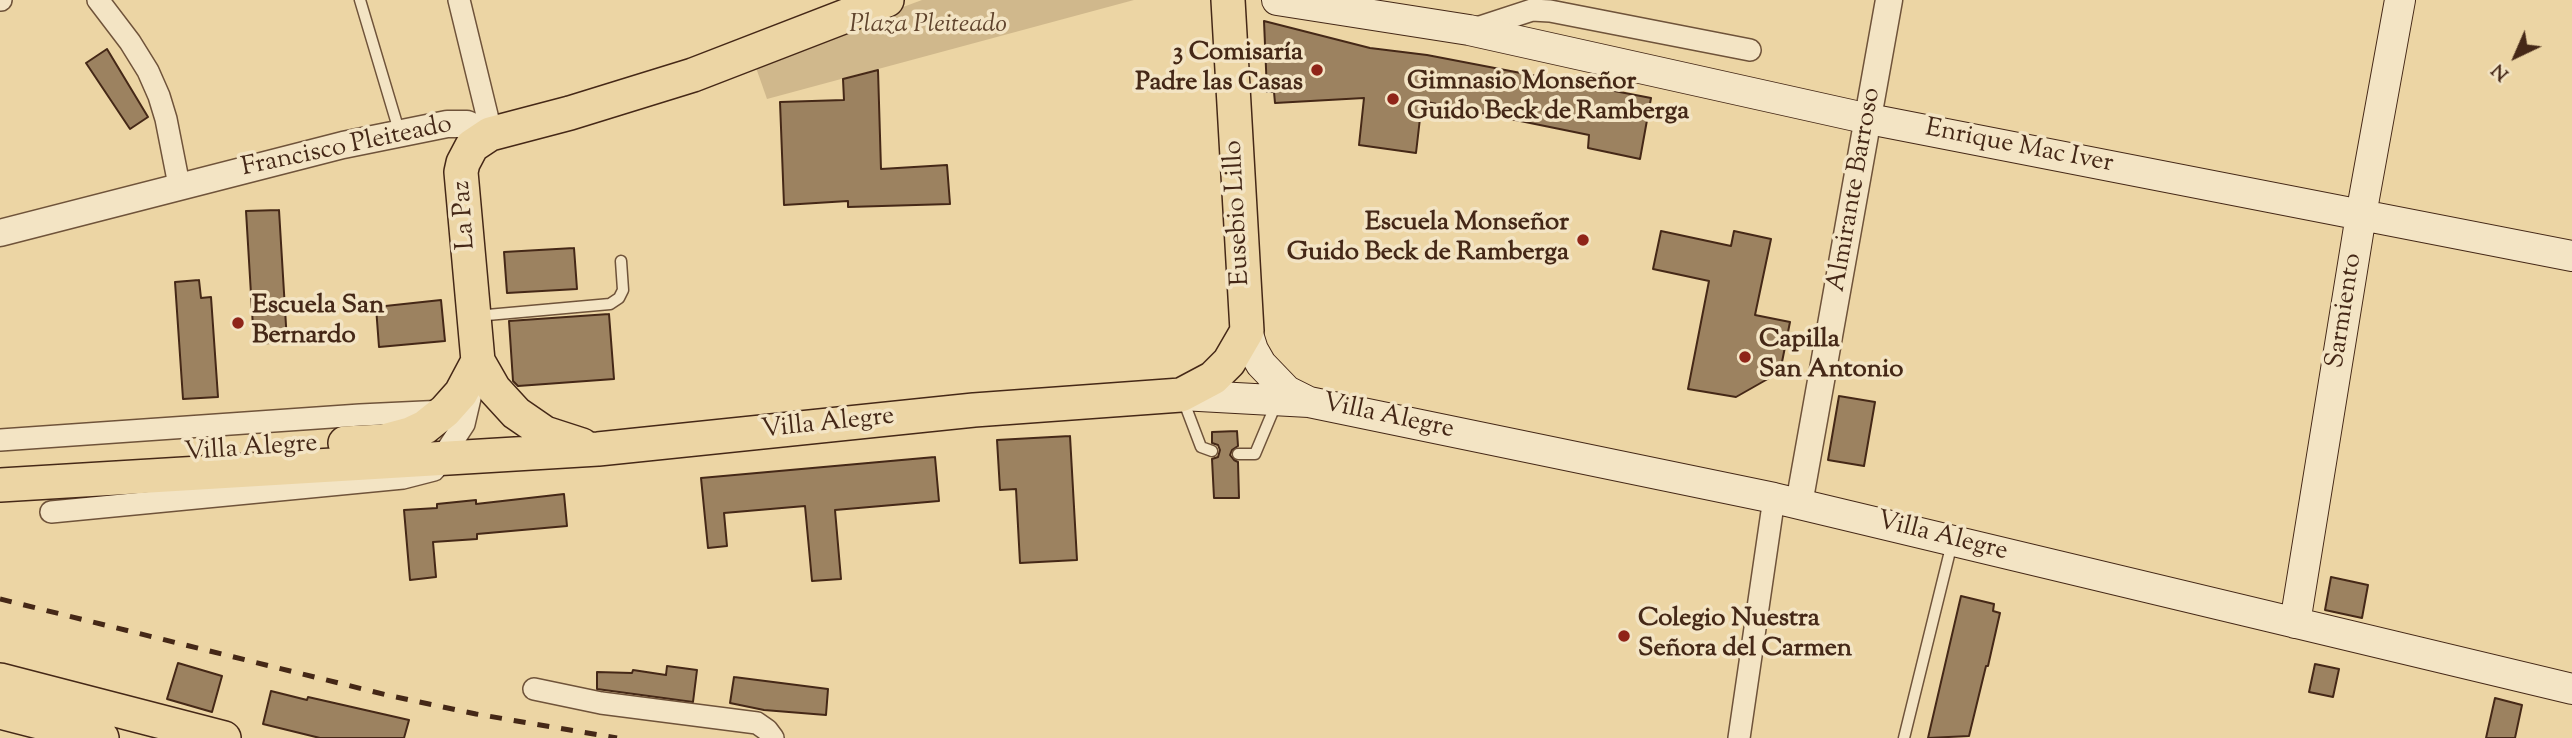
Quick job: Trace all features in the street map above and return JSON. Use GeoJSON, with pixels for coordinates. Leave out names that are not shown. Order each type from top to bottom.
{"type":"FeatureCollection","features":[{"type":"Feature","properties":{"kind":"main road","name":"Francisco Pleiteado"},"geometry":{"type":"LineString","coordinates":[[490,134],[570,113],[693,75],[887,0]]}},
{"type":"Feature","properties":{"kind":"main road","name":"Eusebio Lillo"},"geometry":{"type":"LineString","coordinates":[[1228,0],[1247,331]]}},
{"type":"Feature","properties":{"kind":"main road","name":"Enrique Mac Iver"},"geometry":{"type":"LineString","coordinates":[[1277,0],[1469,30],[1869,119],[2572,256]]}},
{"type":"Feature","properties":{"kind":"main road","name":"Sarmiento"},"geometry":{"type":"LineString","coordinates":[[2295,623],[2361,215],[2400,0]]}},
{"type":"Feature","properties":{"kind":"main road","name":"La Paz"},"geometry":{"type":"LineString","coordinates":[[478,361],[461,172],[471,146],[490,134]]}},
{"type":"Feature","properties":{"kind":"main road"},"geometry":{"type":"LineString","coordinates":[[1181,395],[1213,378],[1229,362],[1247,331]]}},
{"type":"Feature","properties":{"kind":"main road","name":"Villa Alegre"},"geometry":{"type":"LineString","coordinates":[[1247,331],[1253,351],[1261,364],[1287,391],[1309,402]]}},
{"type":"Feature","properties":{"kind":"main road","name":"Villa Alegre"},"geometry":{"type":"LineString","coordinates":[[0,467],[384,441],[418,431],[445,411],[466,384],[478,361]]}},
{"type":"Feature","properties":{"kind":"main road","name":"Villa Alegre"},"geometry":{"type":"LineString","coordinates":[[478,361],[499,396],[530,424],[562,440],[598,449]]}},
{"type":"Feature","properties":{"kind":"main road","name":"Villa Alegre"},"geometry":{"type":"LineString","coordinates":[[0,485],[598,449],[974,410],[1181,395],[1309,402],[1787,501],[2572,689]]}},
{"type":"Feature","properties":{"kind":"main road"},"geometry":{"type":"LineString","coordinates":[[0,680],[224,738]]}},
{"type":"Feature","properties":{"kind":"main road"},"geometry":{"type":"LineString","coordinates":[[0,712],[102,738]]}},
{"type":"Feature","properties":{"kind":"street"},"geometry":{"type":"LineString","coordinates":[[98,0],[148,71],[159,96],[179,185]]}},
{"type":"Feature","properties":{"kind":"street"},"geometry":{"type":"LineString","coordinates":[[459,0],[490,134]]}},
{"type":"Feature","properties":{"kind":"street","name":"Almirante Barroso"},"geometry":{"type":"LineString","coordinates":[[1739,738],[1869,119],[1889,0]]}},
{"type":"Feature","properties":{"kind":"street","name":"Enrique Mac Iver"},"geometry":{"type":"LineString","coordinates":[[1469,30],[1532,9],[1751,50]]}},
{"type":"Feature","properties":{"kind":"street","name":"Francisco Pleiteado"},"geometry":{"type":"LineString","coordinates":[[0,233],[343,145],[447,124],[467,124],[490,134]]}},
{"type":"Feature","properties":{"kind":"street"},"geometry":{"type":"LineString","coordinates":[[51,512],[403,478],[434,470],[464,424],[478,361]]}},
{"type":"Feature","properties":{"kind":"street"},"geometry":{"type":"LineString","coordinates":[[0,440],[346,415],[445,411]]}},
{"type":"Feature","properties":{"kind":"street"},"geometry":{"type":"LineString","coordinates":[[534,689],[601,703],[757,723],[773,738]]}},
{"type":"Feature","properties":{"kind":"lane"},"geometry":{"type":"LineString","coordinates":[[360,0],[400,134]]}},
{"type":"Feature","properties":{"kind":"lane"},"geometry":{"type":"LineString","coordinates":[[474,317],[610,304],[619,298],[623,290],[621,261]]}},
{"type":"Feature","properties":{"kind":"lane"},"geometry":{"type":"LineString","coordinates":[[1181,395],[1201,447],[1212,451]]}},
{"type":"Feature","properties":{"kind":"lane"},"geometry":{"type":"LineString","coordinates":[[1238,454],[1255,454],[1277,401]]}},
{"type":"Feature","properties":{"kind":"lane"},"geometry":{"type":"LineString","coordinates":[[1904,738],[1953,541]]}},
{"type":"Feature","properties":{"kind":"green space","name":"Plaza Pleiteado"},"geometry":{"type":"Polygon","coordinates":[[[922,0],[1134,0],[767,99],[754,62],[922,0]]]}},
{"type":"Feature","properties":{"kind":"building"},"geometry":{"type":"Polygon","coordinates":[[[1264,21],[1370,48],[1427,55],[1651,98],[1640,159],[1588,148],[1589,135],[1422,101],[1416,153],[1359,145],[1364,98],[1275,103],[1274,92],[1267,92],[1264,21]]]}},
{"type":"Feature","properties":{"kind":"building"},"geometry":{"type":"Polygon","coordinates":[[[107,49],[148,117],[130,129],[86,63],[107,49]]]}},
{"type":"Feature","properties":{"kind":"building"},"geometry":{"type":"Polygon","coordinates":[[[878,70],[881,169],[947,165],[950,204],[848,207],[848,201],[784,205],[780,102],[844,100],[843,79],[878,70]]]}},
{"type":"Feature","properties":{"kind":"building"},"geometry":{"type":"Polygon","coordinates":[[[279,210],[287,342],[254,344],[246,211],[279,210]]]}},
{"type":"Feature","properties":{"kind":"building"},"geometry":{"type":"Polygon","coordinates":[[[1661,231],[1731,246],[1734,231],[1771,239],[1755,315],[1790,322],[1780,372],[1736,397],[1688,389],[1709,281],[1653,269],[1661,231]]]}},
{"type":"Feature","properties":{"kind":"building"},"geometry":{"type":"Polygon","coordinates":[[[574,248],[577,289],[507,293],[504,252],[574,248]]]}},
{"type":"Feature","properties":{"kind":"building"},"geometry":{"type":"Polygon","coordinates":[[[199,280],[201,298],[211,297],[218,397],[183,399],[175,282],[199,280]]]}},
{"type":"Feature","properties":{"kind":"building"},"geometry":{"type":"Polygon","coordinates":[[[441,300],[445,341],[379,347],[376,307],[441,300]]]}},
{"type":"Feature","properties":{"kind":"building"},"geometry":{"type":"Polygon","coordinates":[[[609,314],[614,379],[518,386],[513,381],[509,321],[609,314]]]}},
{"type":"Feature","properties":{"kind":"building"},"geometry":{"type":"Polygon","coordinates":[[[1839,396],[1875,402],[1864,466],[1828,460],[1839,396]]]}},
{"type":"Feature","properties":{"kind":"building"},"geometry":{"type":"Polygon","coordinates":[[[1237,431],[1238,446],[1230,455],[1238,462],[1239,498],[1214,498],[1212,459],[1218,457],[1220,450],[1218,445],[1212,443],[1212,432],[1237,431]]]}},
{"type":"Feature","properties":{"kind":"building"},"geometry":{"type":"Polygon","coordinates":[[[1070,436],[1077,560],[1020,563],[1016,489],[1000,490],[997,440],[1070,436]]]}},
{"type":"Feature","properties":{"kind":"building"},"geometry":{"type":"Polygon","coordinates":[[[935,457],[939,501],[835,510],[841,579],[812,581],[805,506],[724,513],[727,546],[708,548],[701,478],[935,457]]]}},
{"type":"Feature","properties":{"kind":"building"},"geometry":{"type":"Polygon","coordinates":[[[564,494],[567,526],[477,534],[477,539],[433,542],[436,577],[410,580],[404,510],[437,508],[437,504],[476,500],[476,504],[564,494]]]}},
{"type":"Feature","properties":{"kind":"building"},"geometry":{"type":"Polygon","coordinates":[[[2331,577],[2368,585],[2362,618],[2325,610],[2331,577]]]}},
{"type":"Feature","properties":{"kind":"building"},"geometry":{"type":"Polygon","coordinates":[[[1961,596],[1994,604],[1993,611],[2000,613],[1988,666],[1969,736],[1928,738],[1961,596]]]}},
{"type":"Feature","properties":{"kind":"building"},"geometry":{"type":"Polygon","coordinates":[[[178,663],[222,676],[212,712],[167,699],[178,663]]]}},
{"type":"Feature","properties":{"kind":"building"},"geometry":{"type":"Polygon","coordinates":[[[2315,664],[2339,669],[2333,697],[2309,692],[2315,664]]]}},
{"type":"Feature","properties":{"kind":"building"},"geometry":{"type":"Polygon","coordinates":[[[667,666],[697,670],[693,702],[597,689],[597,672],[632,673],[633,670],[666,675],[667,666]]]}},
{"type":"Feature","properties":{"kind":"building"},"geometry":{"type":"Polygon","coordinates":[[[734,677],[828,689],[826,715],[764,710],[730,703],[734,677]]]}},
{"type":"Feature","properties":{"kind":"building"},"geometry":{"type":"Polygon","coordinates":[[[271,691],[409,720],[404,738],[320,738],[263,724],[271,691]]]}},
{"type":"Feature","properties":{"kind":"building"},"geometry":{"type":"Polygon","coordinates":[[[2495,698],[2522,705],[2515,738],[2486,738],[2495,698]]]}},
{"type":"Feature","properties":{"kind":"railway"},"geometry":{"type":"LineString","coordinates":[[0,599],[387,695],[476,714],[617,738]]}},
{"type":"Feature","properties":{"kind":"place","name":"3 Comisaría Padre las Casas"},"geometry":{"type":"Point","coordinates":[1317,70]}},
{"type":"Feature","properties":{"kind":"place","name":"Gimnasio Monseñor Guido Beck de Ramberga"},"geometry":{"type":"Point","coordinates":[1393,99]}},
{"type":"Feature","properties":{"kind":"place","name":"Escuela Monseñor Guido Beck de Ramberga"},"geometry":{"type":"Point","coordinates":[1583,240]}},
{"type":"Feature","properties":{"kind":"place","name":"Escuela San Bernardo"},"geometry":{"type":"Point","coordinates":[238,323]}},
{"type":"Feature","properties":{"kind":"place","name":"Capilla San Antonio"},"geometry":{"type":"Point","coordinates":[1745,357]}},
{"type":"Feature","properties":{"kind":"place","name":"Colegio Nuestra Señora del Carmen"},"geometry":{"type":"Point","coordinates":[1624,636]}}]}
